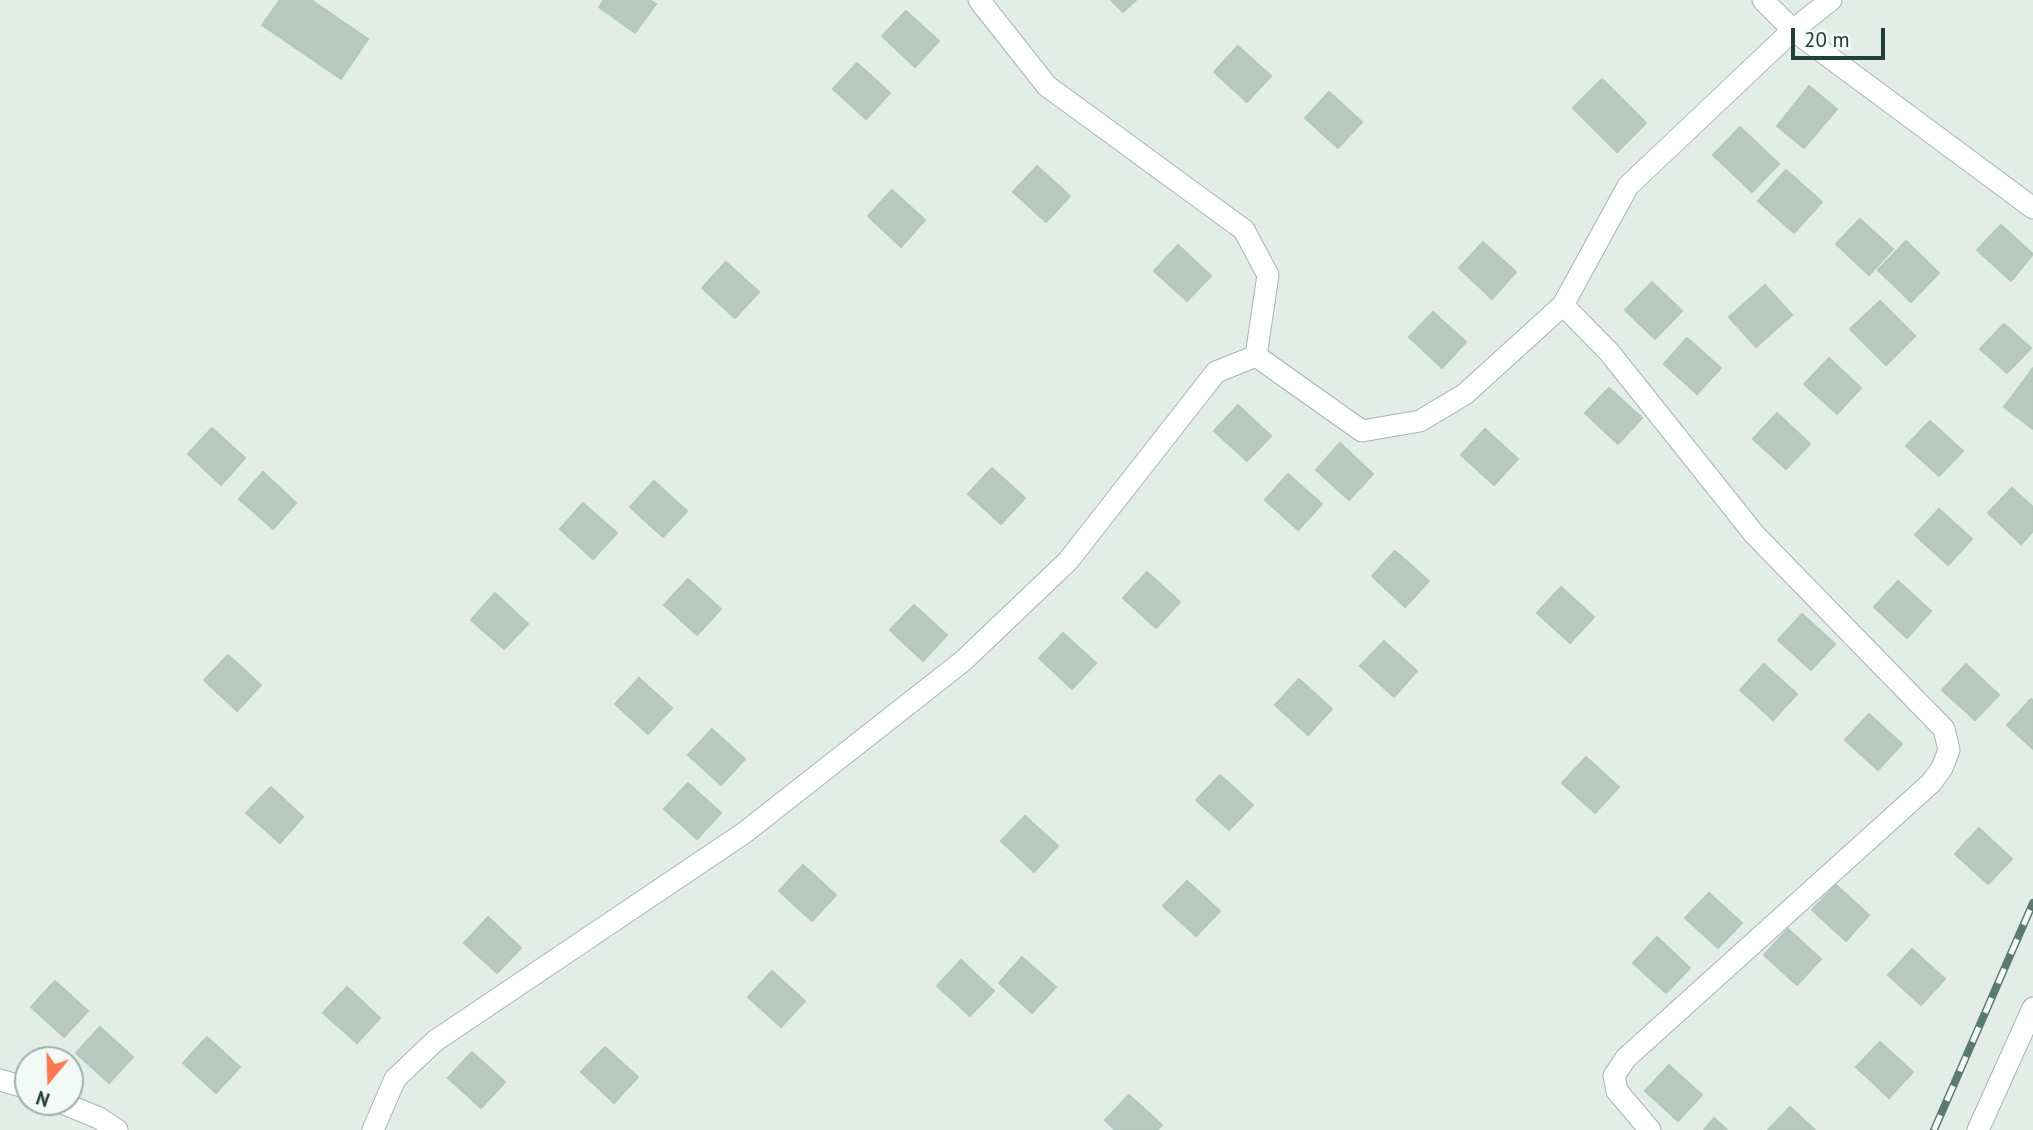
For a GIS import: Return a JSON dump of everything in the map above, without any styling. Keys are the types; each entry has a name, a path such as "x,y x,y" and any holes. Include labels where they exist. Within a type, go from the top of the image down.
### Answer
{"street":[{"path":"979,0 1047,86 1244,230 1268,275 1256,356"},
{"path":"1763,0 1793,30 2033,208"},
{"path":"1256,356 1362,430 1420,421 1465,394 1563,305 1628,186 1793,30 1831,0"},
{"path":"1563,305 1609,352 1755,535 1944,729 1949,750 1942,768 1931,783 1626,1058 1614,1076 1617,1091 1650,1130"},
{"path":"373,1130 395,1079 435,1041 744,833 963,660 1068,561 1216,372 1256,356"},
{"path":"1978,1130 2033,1008"},
{"path":"84,1112 117,1130"}],"building":[{"path":"280,0 311,0 368,39 341,79 262,25"},
{"path":"604,0 650,0 656,4 635,33 599,7"},
{"path":"1111,0 1136,0 1123,12"},
{"path":"906,11 939,41 915,67 882,36"},
{"path":"1238,46 1271,76 1247,102 1214,72"},
{"path":"857,63 890,93 866,119 833,89"},
{"path":"1602,79 1646,123 1617,152 1573,108"},
{"path":"1809,86 1837,109 1804,148 1777,126"},
{"path":"1329,92 1362,122 1338,148 1305,118"},
{"path":"1740,127 1779,164 1752,192 1713,155"},
{"path":"1037,166 1070,196 1046,222 1013,192"},
{"path":"1786,170 1822,202 1794,233 1758,201"},
{"path":"892,190 925,220 901,247 868,216"},
{"path":"1860,219 1893,249 1869,275 1836,244"},
{"path":"2001,225 2033,254 2011,281 1977,250"},
{"path":"1906,241 1939,273 1911,302 1878,270"},
{"path":"1483,242 1516,272 1492,299 1459,268"},
{"path":"1178,245 1211,276 1187,301 1154,271"},
{"path":"726,262 759,292 735,318 702,288"},
{"path":"1652,282 1682,311 1655,339 1625,310"},
{"path":"1765,285 1792,315 1756,347 1729,317"},
{"path":"1880,301 1915,336 1886,365 1850,329"},
{"path":"1433,312 1466,342 1442,368 1409,337"},
{"path":"2004,324 2031,348 2007,373 1980,349"},
{"path":"1687,338 1721,368 1697,394 1664,364"},
{"path":"1829,358 1861,388 1837,414 1804,384"},
{"path":"2033,368 2033,429 2004,407"},
{"path":"1609,388 1642,418 1618,444 1585,413"},
{"path":"1238,405 1271,436 1247,461 1214,431"},
{"path":"1777,413 1810,444 1786,469 1753,439"},
{"path":"1930,421 1963,451 1939,476 1906,446"},
{"path":"212,428 245,458 221,485 188,454"},
{"path":"1485,429 1518,459 1494,485 1461,455"},
{"path":"1340,443 1373,474 1349,500 1316,470"},
{"path":"992,468 1025,498 1001,524 968,494"},
{"path":"263,472 296,503 273,529 239,499"},
{"path":"1288,474 1322,504 1298,530 1265,500"},
{"path":"654,481 687,511 663,537 630,507"},
{"path":"2012,488 2033,507 2033,531 2021,544 1988,513"},
{"path":"583,503 617,533 593,559 560,529"},
{"path":"1939,509 1972,539 1948,565 1915,535"},
{"path":"1395,551 1429,581 1405,607 1372,576"},
{"path":"1147,572 1180,602 1156,628 1123,598"},
{"path":"688,579 721,609 697,635 664,605"},
{"path":"1898,581 1931,611 1907,638 1874,607"},
{"path":"1561,587 1594,617 1570,643 1537,613"},
{"path":"495,593 528,624 504,649 471,620"},
{"path":"914,605 947,635 923,661 890,630"},
{"path":"1802,614 1835,644 1811,670 1778,640"},
{"path":"1063,633 1096,663 1072,689 1039,658"},
{"path":"1384,641 1417,671 1394,697 1360,666"},
{"path":"228,655 261,685 237,711 204,680"},
{"path":"1764,664 1797,694 1773,720 1740,690"},
{"path":"1966,664 1999,695 1975,720 1942,690"},
{"path":"639,678 672,708 648,734 615,704"},
{"path":"1299,679 1332,709 1308,735 1275,705"},
{"path":"2031,699 2033,701 2033,749 2007,725"},
{"path":"1869,714 1902,744 1878,770 1845,740"},
{"path":"712,729 745,759 721,785 688,755"},
{"path":"1586,757 1619,787 1595,813 1562,783"},
{"path":"1220,775 1253,805 1229,830 1196,800"},
{"path":"688,783 721,813 697,839 664,809"},
{"path":"271,787 303,817 280,843 246,813"},
{"path":"1025,816 1058,846 1034,872 1001,841"},
{"path":"1979,828 2012,859 1988,884 1955,854"},
{"path":"803,865 836,895 812,921 779,891"},
{"path":"1187,881 1220,911 1196,936 1163,906"},
{"path":"1836,885 1869,915 1846,941 1812,910"},
{"path":"1709,893 1742,923 1718,948 1685,918"},
{"path":"488,917 521,948 497,973 464,943"},
{"path":"1788,929 1821,959 1797,985 1764,955"},
{"path":"1657,937 1690,968 1666,993 1633,963"},
{"path":"1912,949 1945,979 1921,1005 1888,975"},
{"path":"1022,957 1056,987 1032,1013 999,983"},
{"path":"961,960 994,991 970,1016 937,986"},
{"path":"772,971 805,1001 781,1027 748,997"},
{"path":"55,981 88,1011 64,1037 31,1007"},
{"path":"347,987 380,1018 357,1043 323,1013"},
{"path":"100,1027 133,1057 109,1083 84,1060 82,1046"},
{"path":"207,1037 240,1067 216,1093 183,1063"},
{"path":"1880,1042 1913,1072 1889,1098 1856,1067"},
{"path":"605,1047 638,1077 614,1103 581,1072"},
{"path":"472,1052 505,1082 481,1108 448,1078"},
{"path":"1669,1065 1702,1095 1678,1121 1645,1091"},
{"path":"1129,1095 1162,1125 1157,1130 1115,1130 1105,1120"},
{"path":"1790,1107 1815,1130 1768,1130"},
{"path":"1714,1118 1727,1130 1704,1130"}],"railway":[{"path":"1934,1130 2033,903"}]}
